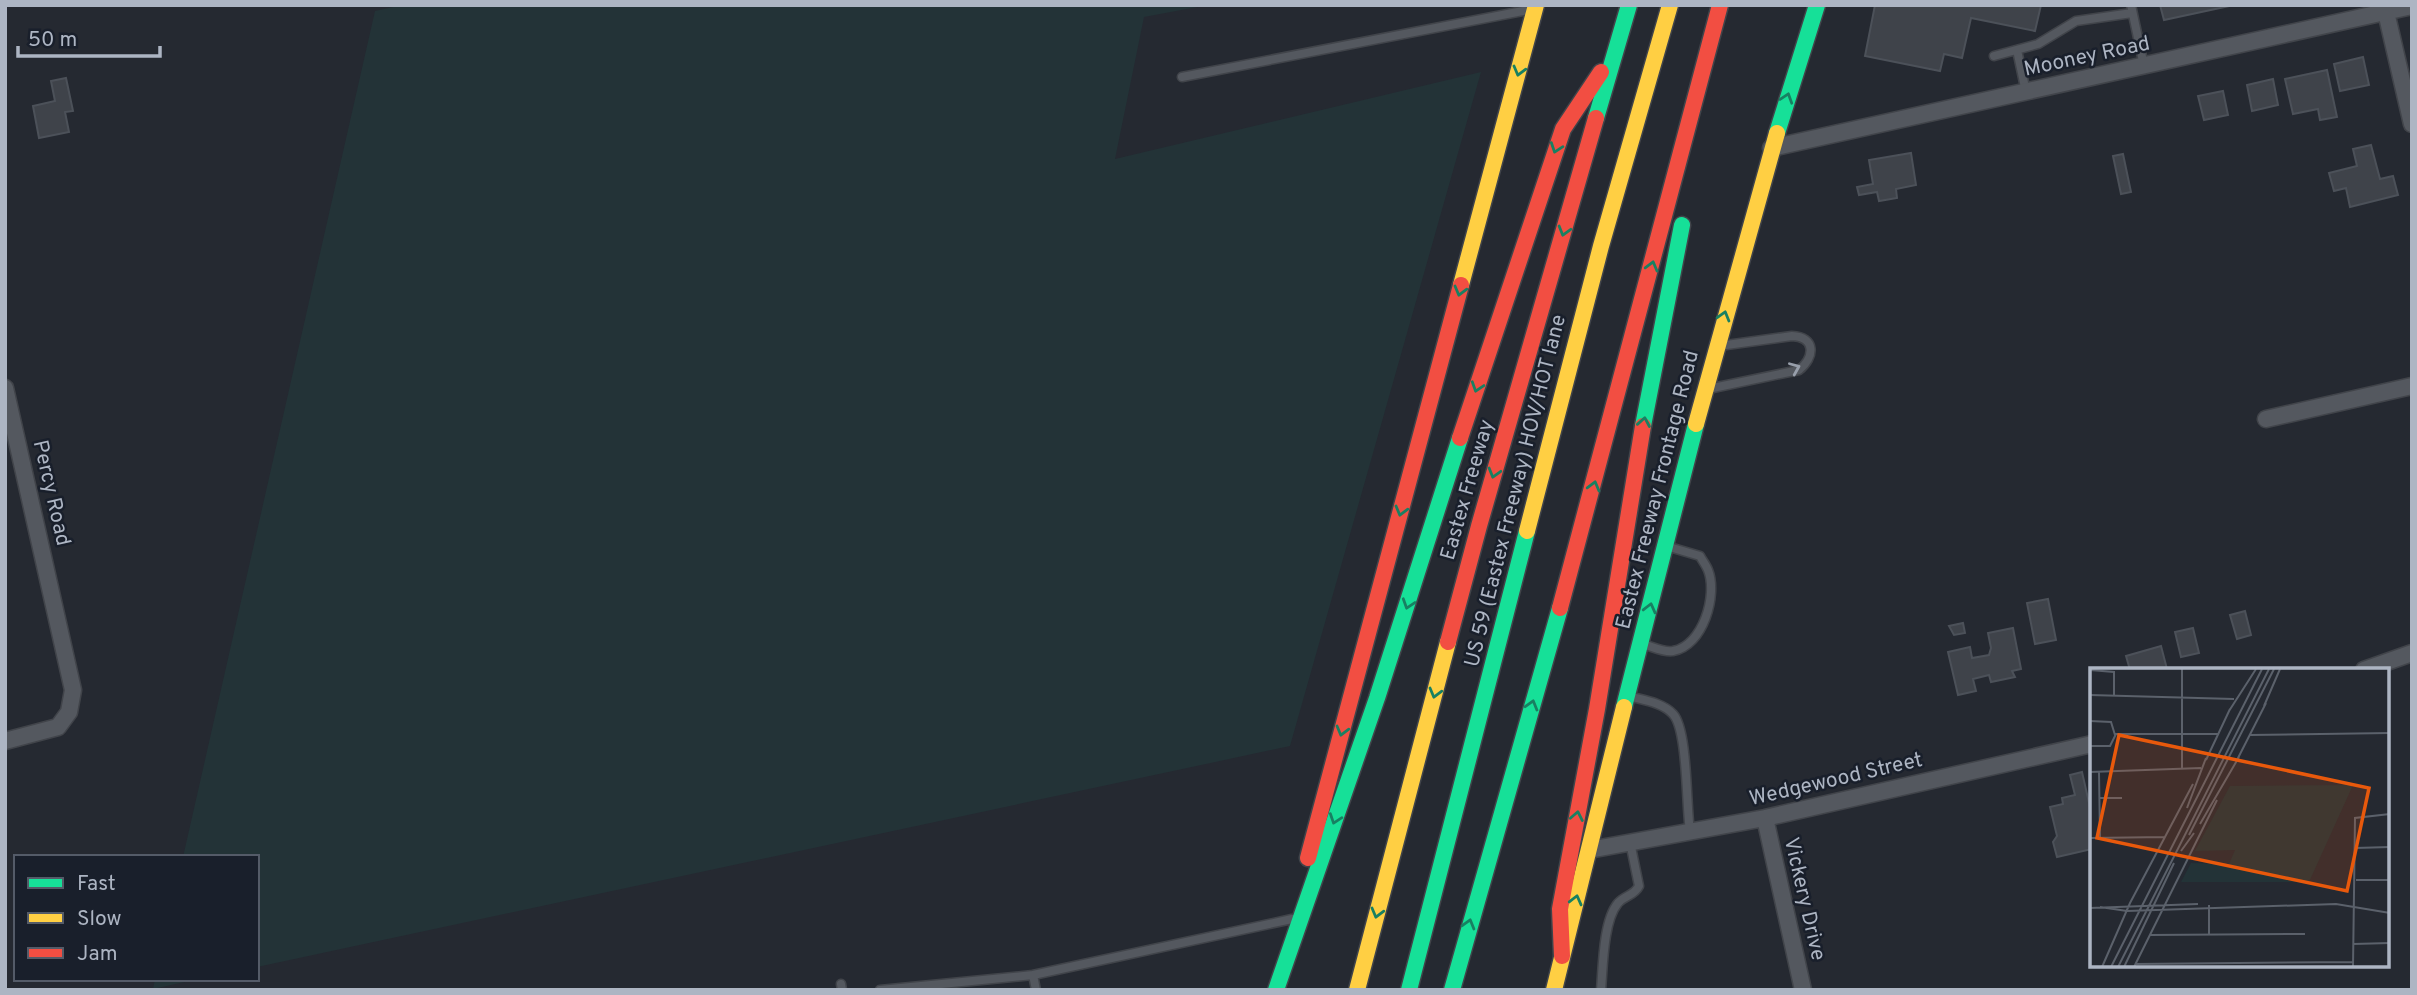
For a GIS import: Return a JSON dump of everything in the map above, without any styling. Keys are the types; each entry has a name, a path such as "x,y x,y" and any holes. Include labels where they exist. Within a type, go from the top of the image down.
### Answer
{"main road":[{"name":"Eastex Freeway","path":"1357,990 1479,526 1629,5"},
{"name":"US 59 (Eastex Freeway) HOV/HOT lane","path":"1409,990 1601,246 1671,5"},
{"path":"1693,169 1723,5"},
{"path":"1452,990 1590,500 1723,5"},
{"name":"Eastex Freeway Frontage Road","path":"1554,990 1716,347 1771,148 1817,5"},
{"path":"1274,990 1536,7"},
{"path":"1274,990 1377,698 1563,129 1617,48"},
{"path":"1562,956 1560,909 1597,709 1645,415 1685,210"}],"street":[{"name":"Mooney Road","path":"1771,148 2412,6"},
{"path":"2386,12 2412,124"},
{"path":"2266,419 2412,386"},
{"name":"Percy Road","path":"5,387 9,418 74,690 69,712 58,727 5,741"},
{"path":"2370,668 2412,653"},
{"name":"Wedgewood Street","path":"1589,850 1765,818 2090,744"},
{"name":"Vickery Drive","path":"1765,818 1803,990"}],"lane":[{"path":"1182,77 1536,7"},
{"path":"1994,56 2038,44 2076,21 2132,9 2144,66"},
{"path":"2017,50 2026,92"},
{"path":"1706,390 1799,370 1811,354 1809,342 1802,336 1716,347"},
{"path":"1641,644 1672,652 1689,645 1701,629 1711,599 1709,572 1700,556 1666,546"},
{"path":"1628,696 1658,704 1674,715 1682,738 1690,831"},
{"path":"1601,990 1611,917 1617,903 1634,893 1639,886 1629,842"},
{"path":"880,990 1033,975 1292,919"},
{"path":"1033,975 1036,990"}],"shaded area":[{"path":"402,5 1208,5 1144,17 1115,159 1481,72 1290,746 259,967 259,855 183,855 375,11"},
{"path":"155,981 189,981 153,989"}],"building":[{"path":"1875,5 2041,5 2035,31 1971,18 1962,58 1944,54 1940,71 1865,56"},
{"path":"2160,5 2234,5 2164,20"},
{"path":"2363,57 2369,85 2340,91 2334,64"},
{"path":"2327,70 2337,117 2320,120 2318,109 2293,114 2285,79"},
{"path":"66,78 73,111 65,112 69,132 39,138 33,106 55,101 51,81"},
{"path":"2273,79 2278,105 2252,111 2247,85"},
{"path":"2223,91 2228,115 2204,120 2198,96"},
{"path":"2371,145 2380,179 2393,176 2398,195 2350,207 2346,188 2334,191 2329,173 2357,166 2353,149"},
{"path":"1911,153 1916,185 1896,189 1897,198 1879,201 1877,192 1859,195 1857,187 1873,184 1869,160"},
{"path":"2123,154 2131,192 2121,194 2113,156"},
{"path":"2048,599 2056,640 2035,644 2027,603"},
{"path":"2245,611 2251,635 2237,639 2230,615"},
{"path":"1963,623 1965,633 1954,635 1949,626"},
{"path":"2013,628 2021,669 2012,671 2015,677 1991,682 1989,675 1973,679 1976,691 1958,695 1948,652 1970,647 1972,658 1989,655 1991,648 1988,633"},
{"path":"2193,628 2199,653 2181,657 2175,632"},
{"path":"2161,646 2167,668 2129,668 2126,656"},
{"path":"2082,772 2090,807 2090,849 2057,857 2053,842 2057,836 2050,807 2063,804 2062,798 2075,795 2070,775"}],"traffic: fast":[{"path":"1596,118 1629,5"},
{"path":"1777,133 1817,5"},
{"path":"1643,426 1682,225"},
{"path":"1624,707 1696,424"},
{"path":"1276,990 1377,698 1460,438"},
{"path":"1409,990 1527,531"},
{"path":"1452,990 1560,608"}],"traffic: slow":[{"path":"1461,285 1536,5"},
{"path":"1527,531 1601,246 1670,5"},
{"path":"1696,424 1777,133"},
{"path":"1357,990 1448,642"},
{"path":"1554,990 1624,707"}],"traffic: jam":[{"path":"1560,608 1720,5"},
{"path":"1460,438 1563,129 1601,72"},
{"path":"1448,642 1596,118"},
{"path":"1308,858 1461,285"},
{"path":"1562,956 1560,909 1597,709 1643,426"}]}
